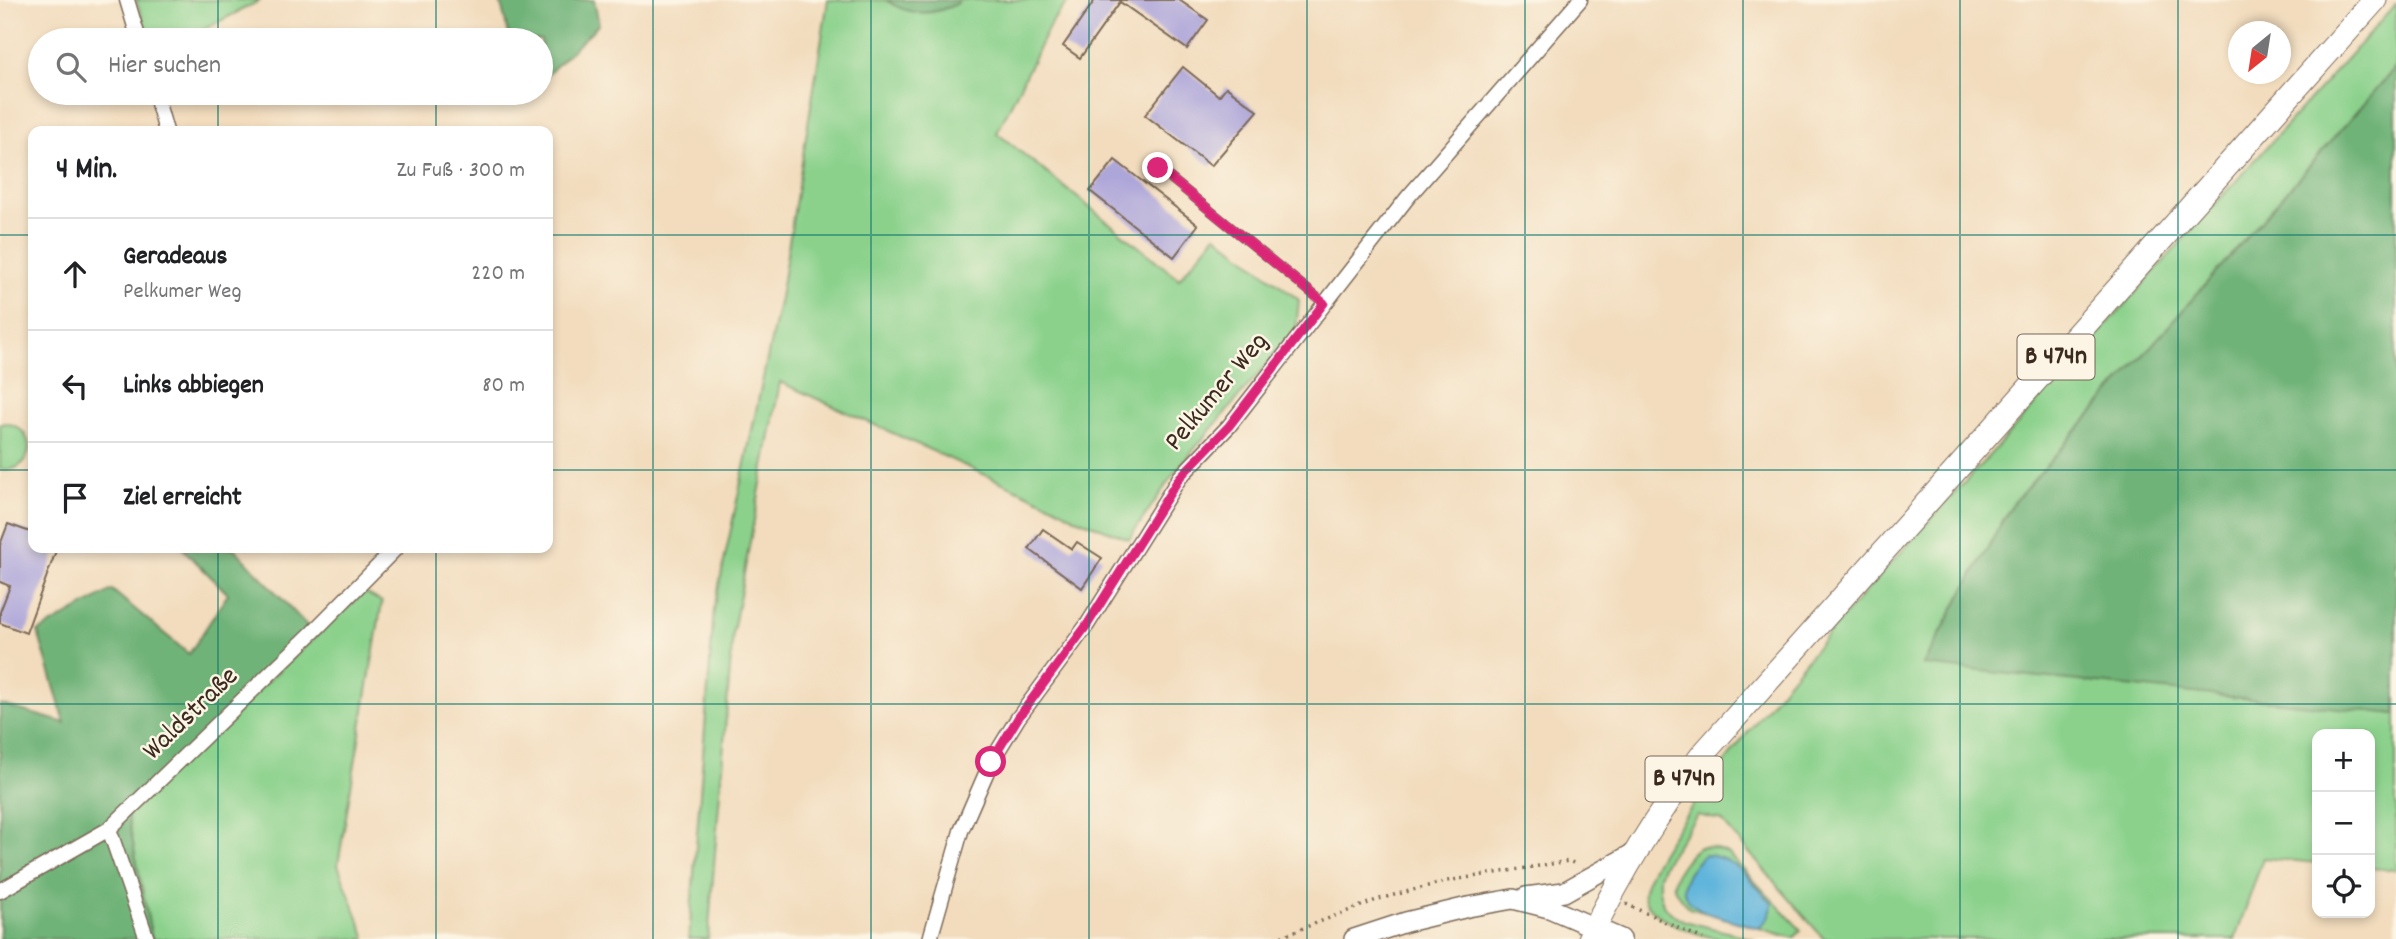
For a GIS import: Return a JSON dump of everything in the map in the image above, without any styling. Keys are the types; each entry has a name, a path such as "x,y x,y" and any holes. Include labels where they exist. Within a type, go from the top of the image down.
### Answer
{"main road":[{"name":"B 474n","path":"1592,933 1675,791 1736,714 2375,0"}],"street":[{"path":"127,0 135,28"},
{"name":"Pelkumer Weg","path":"930,939 961,831 991,762 1087,625 1180,477 1229,426 1408,197 1580,0"},
{"path":"158,105 165,126"},
{"name":"Waldstraße","path":"0,891 109,830 391,553"},
{"path":"109,830 147,939"},
{"path":"1354,939 1406,922 1468,907 1564,891 1640,850"},
{"path":"1513,900 1549,908 1592,933 1622,939"}],"lane":[{"path":"1158,168 1324,303"}],"green space":[{"path":"136,0 261,0 206,28 146,28"},
{"path":"500,0 594,0 599,24 553,69 553,28 507,28"},
{"path":"828,0 1069,0 1051,23 997,133 1179,279 1216,235 1299,300 1296,330 1175,472 1129,539 1075,518 1054,506 780,382 733,632 708,939 689,939 714,609 780,298"},
{"path":"886,0 957,0 958,3 921,13 903,9"},
{"path":"2396,4 2396,67 2011,506 1923,664 2396,714 2396,870 2375,868 2375,729 2312,729 2312,863 2263,858 2235,939 1824,939 1721,820 1697,815 1664,864 1659,876 1663,904 1671,913 1685,921 1754,939 1722,939 1702,935 1677,926 1656,913 1648,906 1644,897 1648,879 1686,815 1745,736 1835,626"},
{"path":"2396,67 2396,714 1923,665 2011,506"},
{"path":"0,424 17,427 28,442 26,459 11,469 0,469"},
{"path":"187,553 239,553 313,632 127,812 152,939 0,939 0,704 65,723 38,632 112,590 189,654 228,594"},
{"path":"364,592 382,602 338,865 366,939 152,939 126,812"},
{"path":"1700,847 1728,853 1801,930 1794,938 1689,908 1676,892 1675,876 1685,860"}],"water":[{"path":"1704,855 1715,856 1734,865 1750,878 1772,903 1768,917 1759,928 1710,914 1696,907 1687,898 1684,887 1689,873"}],"building":[{"path":"1095,0 1179,0 1208,20 1187,49 1120,2 1080,58 1063,46"},
{"path":"1183,67 1219,96 1226,87 1258,111 1211,166 1145,115"},
{"path":"1115,160 1198,225 1174,257 1090,191"},
{"path":"8,524 28,531 28,553 55,553 26,633 0,623 0,612 10,586 0,582 0,545"},
{"path":"1043,529 1072,549 1077,542 1102,558 1082,588 1029,549"}],"route":[{"path":"991,762 1018,718 1087,625 1180,477 1229,426 1324,303 1158,168"}]}
